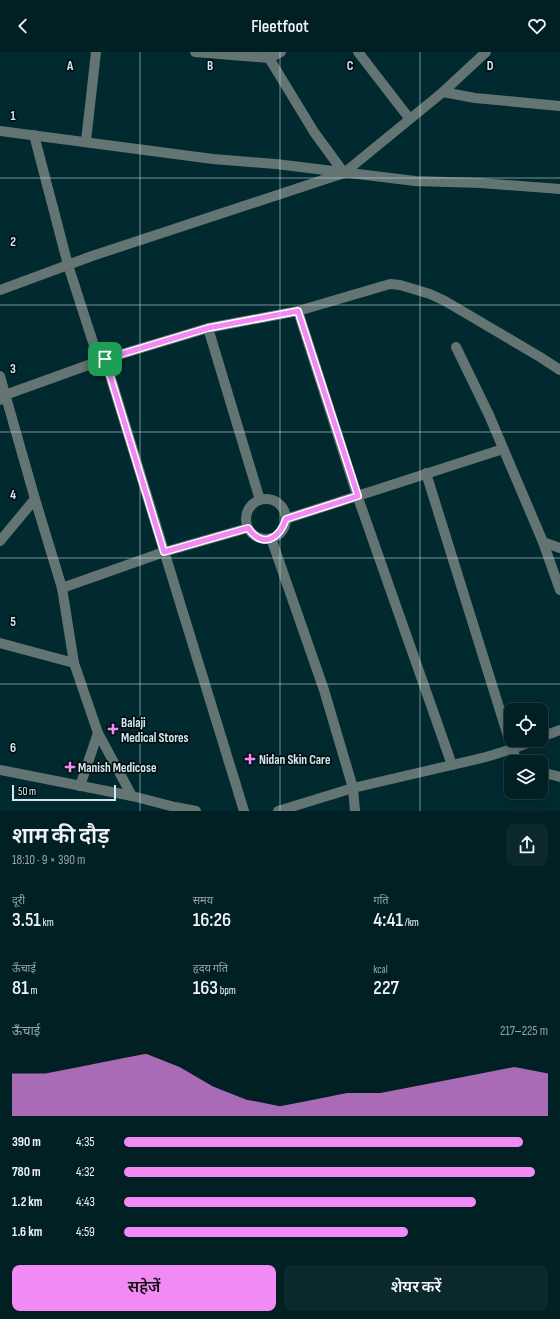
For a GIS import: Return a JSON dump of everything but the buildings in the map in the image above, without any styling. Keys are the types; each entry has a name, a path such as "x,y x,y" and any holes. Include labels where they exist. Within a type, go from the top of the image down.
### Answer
{"street":[{"path":"86,141 96,52"},
{"path":"195,52 267,55 281,52"},
{"path":"358,52 409,118"},
{"path":"0,290 68,265 344,173 409,118 443,92 486,52"},
{"path":"267,55 314,132 344,173"},
{"path":"443,92 475,98 560,106"},
{"path":"0,131 86,141 213,159 276,164 415,181 480,183 560,189"},
{"path":"34,135 68,265 102,360 164,552 244,811"},
{"path":"3,398 102,360 208,328 298,311 383,286 400,284 430,294 445,301 560,370"},
{"path":"298,311 358,496 452,765"},
{"path":"208,328 260,500"},
{"path":"456,347 489,415 543,542 560,590"},
{"path":"0,376 3,398 62,588 74,662 98,733 132,796"},
{"path":"286,519 503,449"},
{"path":"426,473 515,755"},
{"path":"0,541 35,499"},
{"path":"260,500 273,500 279,504 284,509 286,519 283,529 277,535 264,540 252,534 246,522 246,515 249,508 260,500"},
{"path":"62,588 164,552 248,528"},
{"path":"271,538 324,690 353,788 354,811"},
{"path":"543,542 560,548"},
{"path":"0,643 74,662"},
{"path":"548,735 560,730"},
{"path":"80,786 98,733"},
{"path":"278,811 353,788 486,757 517,747"},
{"path":"0,770 132,796 175,809 196,811"},
{"path":"548,774 560,777"}],"place":[{"name":"Balaji Medical Stores","path":"113,729"},
{"name":"Nidan Skin Care","path":"250,759"},
{"name":"Manish Medicose","path":"70,767"}],"route":[{"path":"298,311 358,496 286,519 283,529 271,538 264,540 258,538 252,534 248,528 164,552 105,359 208,328 298,311"}]}
